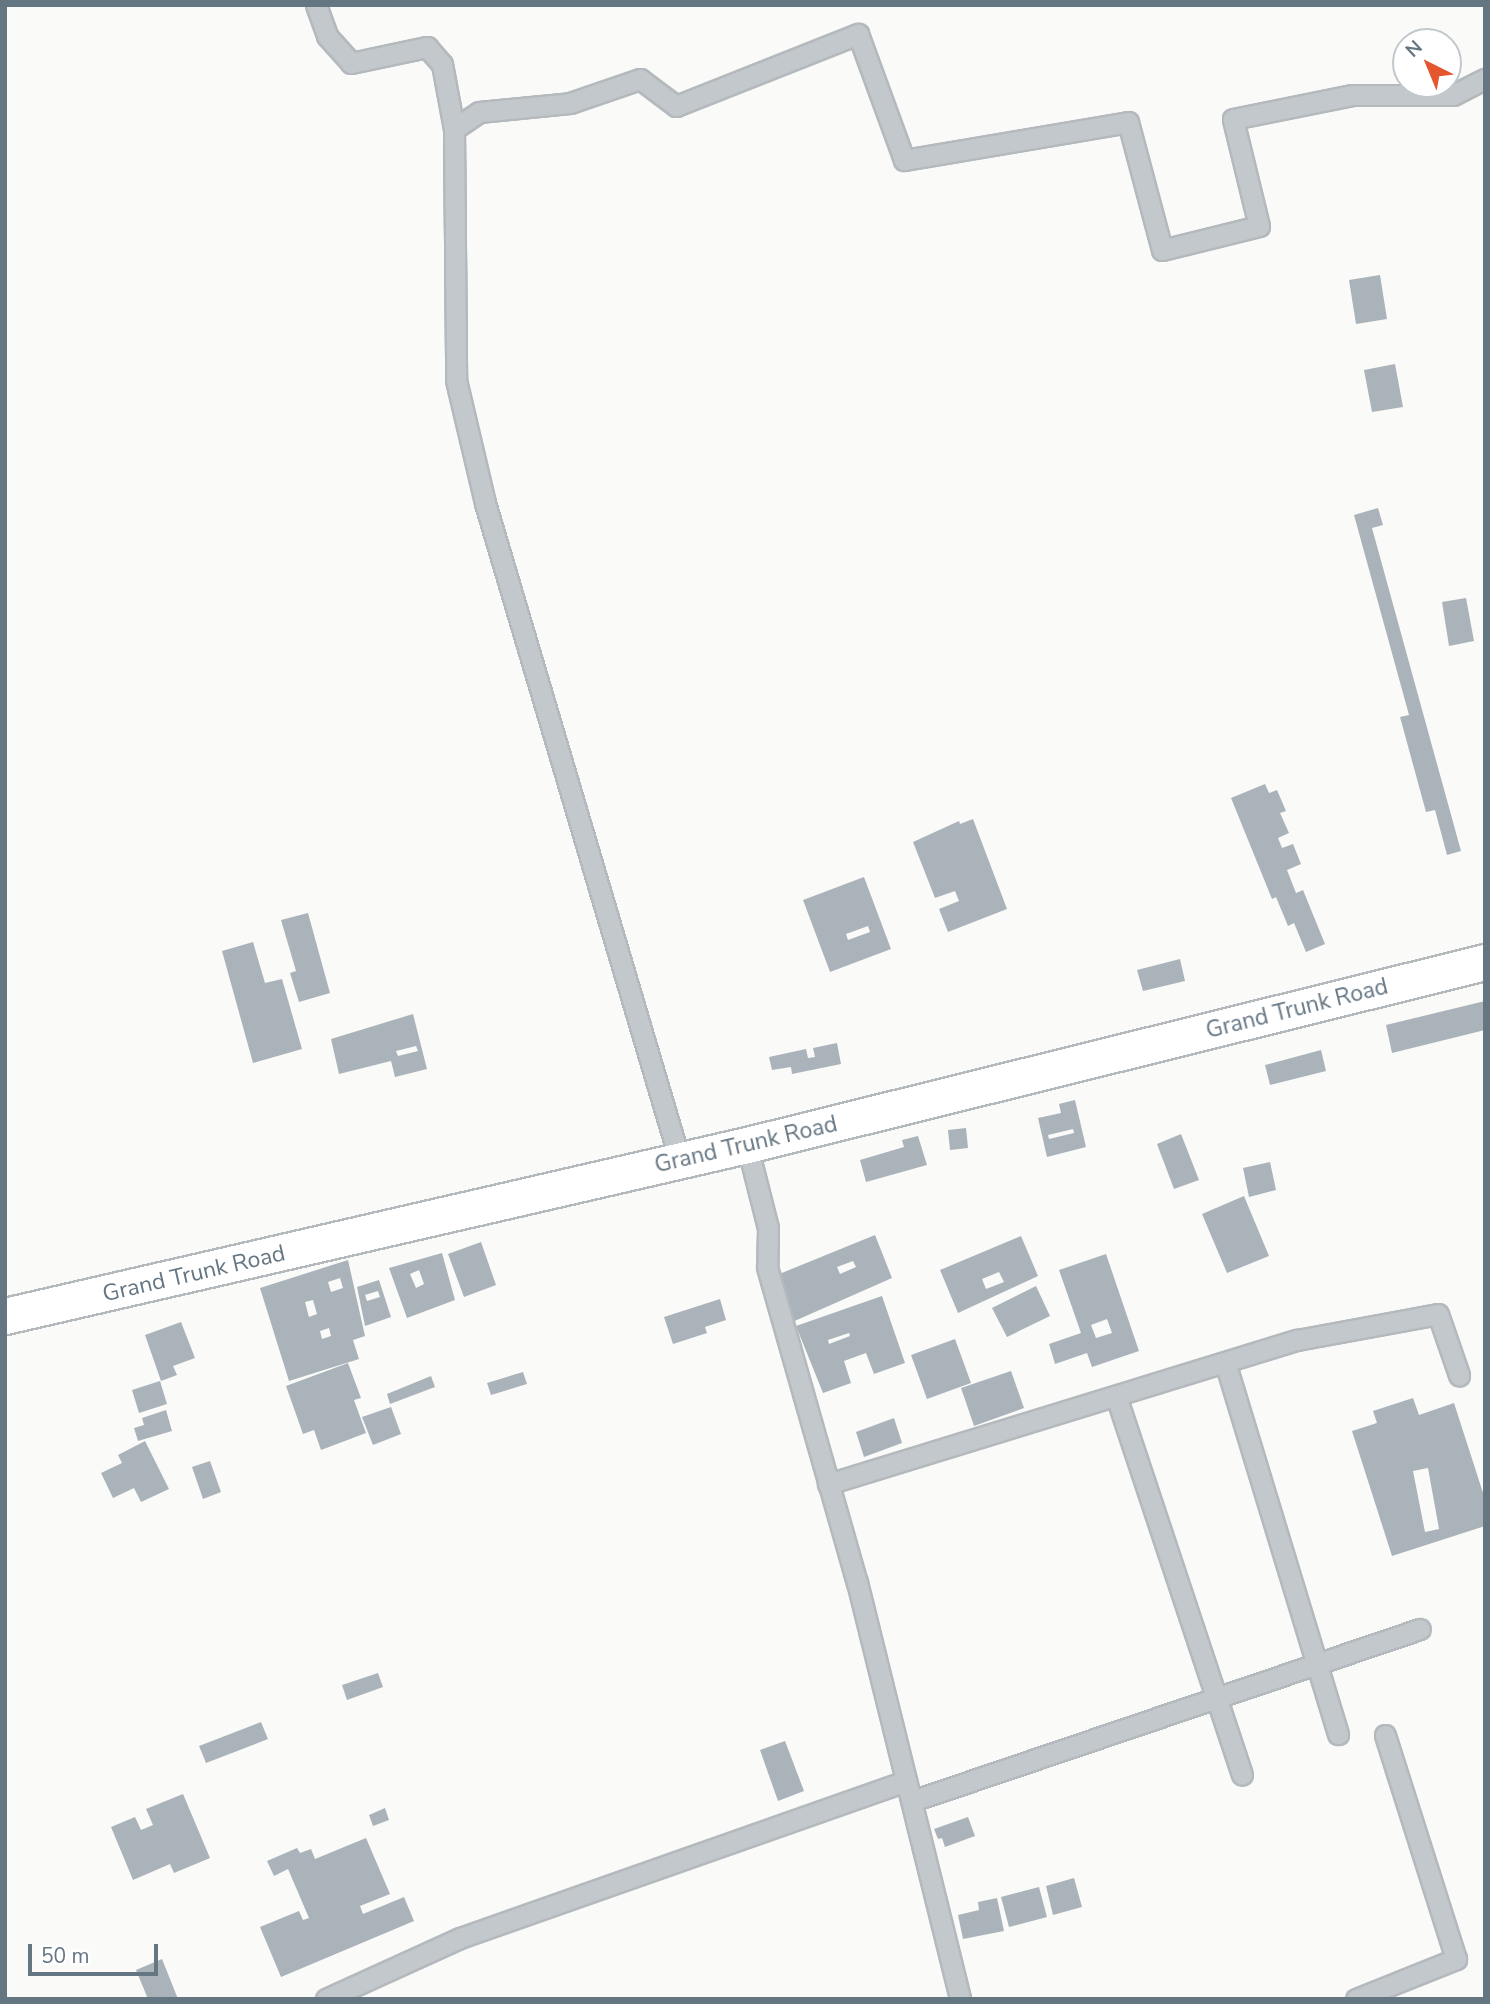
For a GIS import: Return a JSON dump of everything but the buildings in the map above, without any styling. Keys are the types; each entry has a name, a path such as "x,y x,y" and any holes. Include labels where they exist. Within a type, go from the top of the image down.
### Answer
{"highway":[{"name":"Grand Trunk Road","path":"5,1316 747,1145 1485,962"}],"street":[{"path":"316,5 327,36 351,63 427,47 442,64 454,129 456,380 485,503 680,1161"},
{"path":"454,129 480,112 570,103 640,79 676,106 858,34 904,160 1128,122 1162,250 1259,226 1233,119 1352,95 1453,95 1485,79"},
{"path":"747,1145 768,1228 767,1267 912,1801 960,1999"},
{"path":"828,1484 1297,1340 1438,1314 1459,1375"},
{"path":"1225,1362 1338,1734"},
{"path":"1116,1396 1242,1775"},
{"path":"912,1801 1420,1629"},
{"path":"1356,1999 1457,1959 1385,1735"},
{"path":"326,1999 460,1938 906,1781"}]}
